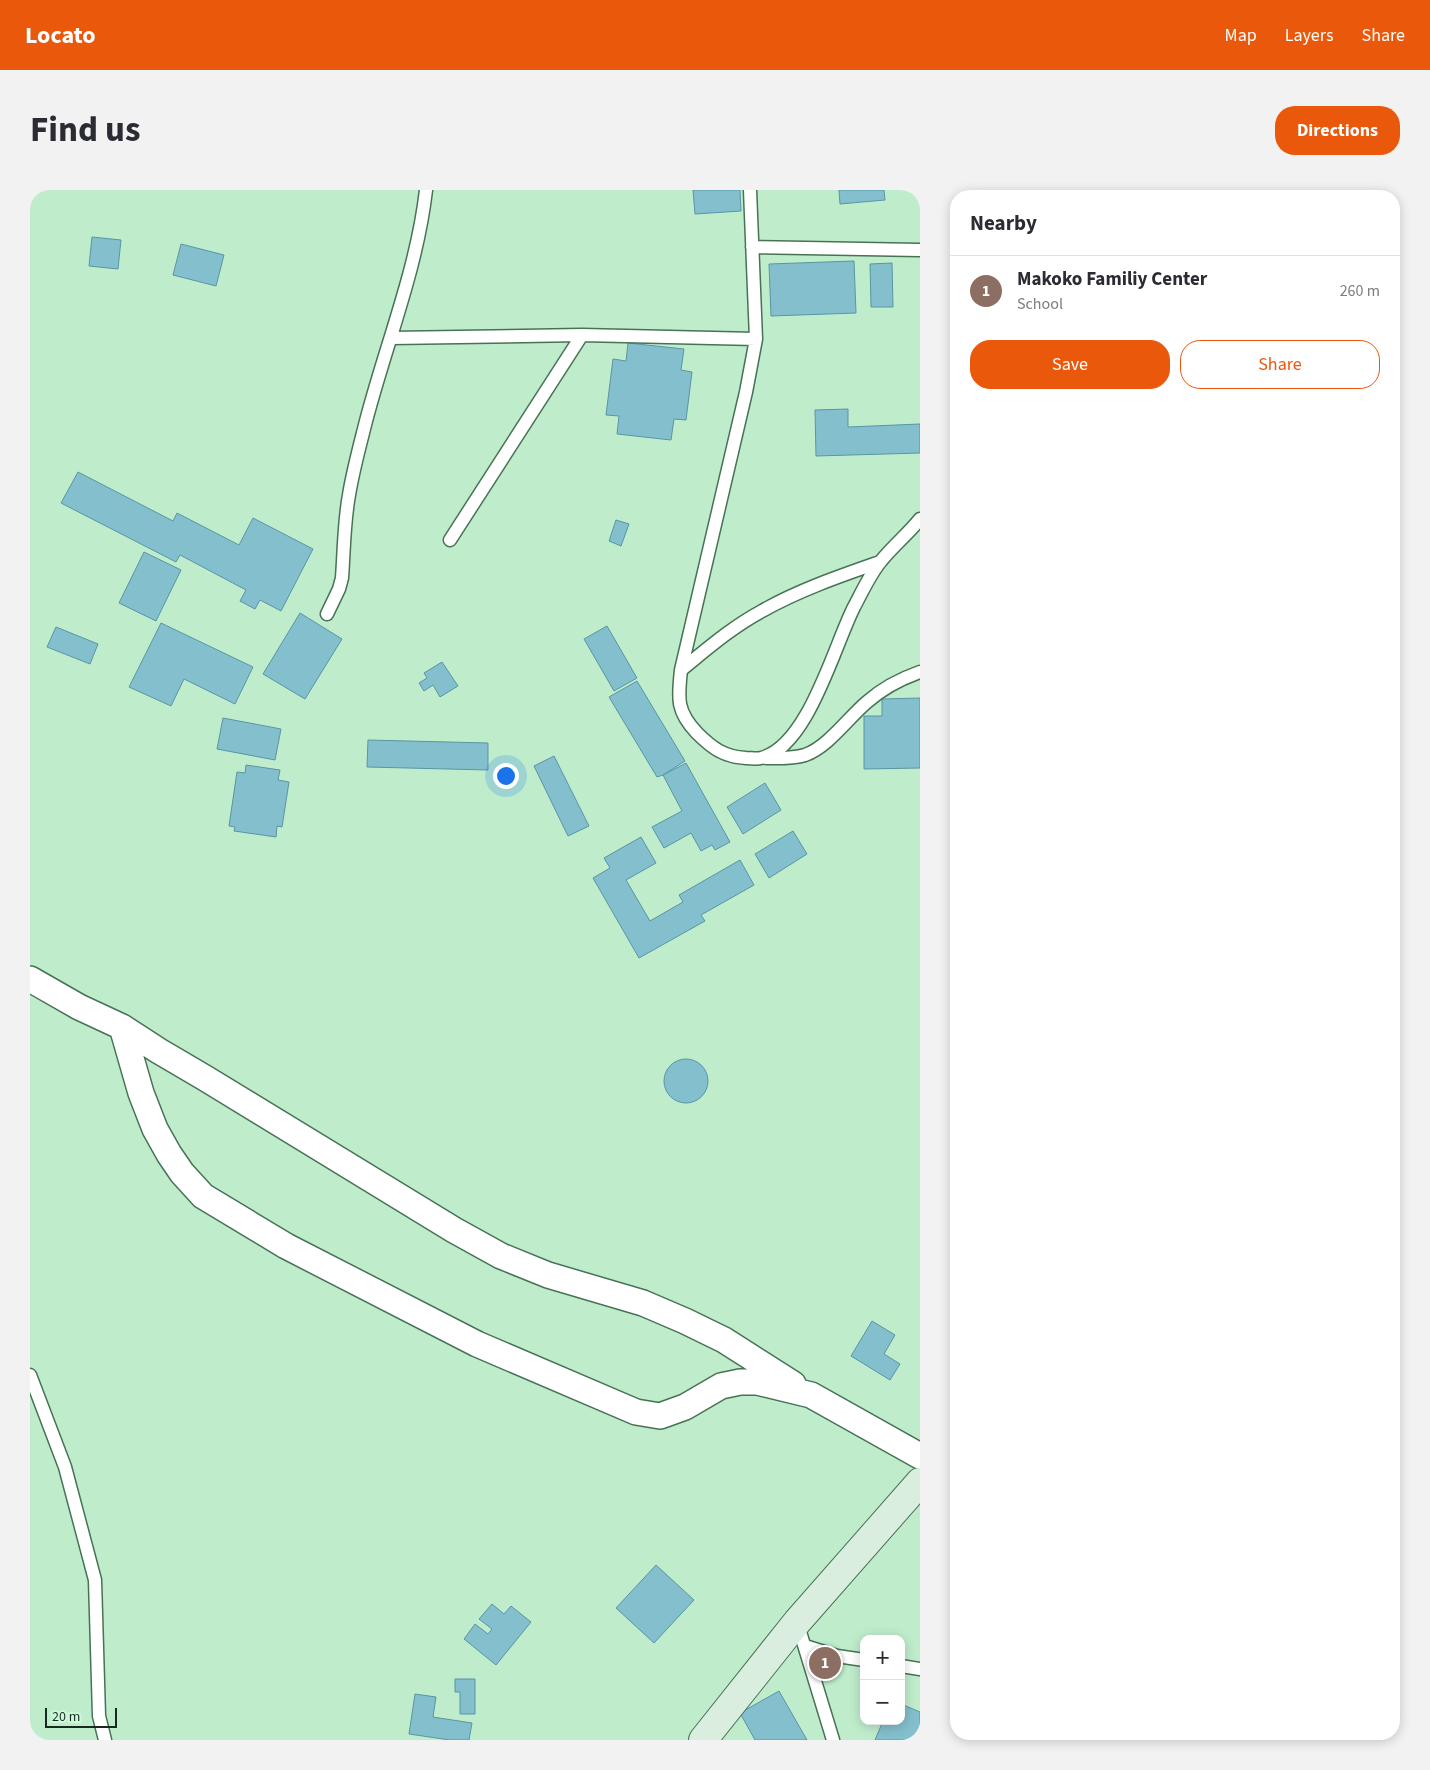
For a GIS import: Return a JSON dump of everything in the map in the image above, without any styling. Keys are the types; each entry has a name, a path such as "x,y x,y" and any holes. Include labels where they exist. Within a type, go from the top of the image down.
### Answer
{"street":[{"path":"30,979 79,1007 122,1027 454,1230 500,1256 548,1275 643,1303 685,1321 724,1340 811,1395 920,1456"},
{"path":"122,1027 148,1111 169,1154 182,1173 202,1196 286,1246 477,1344 636,1412 660,1416 685,1406 721,1386 740,1382 757,1382 811,1395"},
{"path":"703,1740 801,1634 920,1482"}],"lane":[{"path":"327,614 342,578 350,488 366,419 391,338 423,220 426,190"},
{"path":"750,190 756,339 746,392 681,670 678,696 680,708 690,726 712,748 737,757 790,758 806,754 824,743 868,701 893,682 920,672"},
{"path":"752,247 920,250"},
{"path":"391,338 582,335 756,339"},
{"path":"450,540 582,335"},
{"path":"761,758 777,751 790,739 806,716 854,608 880,562 920,519"},
{"path":"681,670 735,627 762,611 825,582 880,562"},
{"path":"30,1375 65,1467 95,1580 100,1716 105,1740"},
{"path":"801,1634 837,1656 860,1659"},
{"path":"801,1634 833,1740"},
{"path":"905,1667 920,1669"}],"building":[{"path":"693,190 740,190 741,211 695,214"},
{"path":"839,190 884,190 885,200 840,204"},
{"path":"92,237 121,240 118,269 89,266"},
{"path":"181,244 224,255 216,286 173,275"},
{"path":"854,261 856,313 771,316 769,264"},
{"path":"892,263 893,307 871,307 870,264"},
{"path":"628,343 684,349 681,370 692,372 686,420 674,419 671,440 617,434 619,416 606,415 613,359 626,361"},
{"path":"848,409 848,427 920,424 920,453 816,456 815,410"},
{"path":"78,472 173,521 177,513 239,545 253,518 313,549 281,611 260,600 255,609 240,601 246,590 180,555 176,562 61,503"},
{"path":"616,520 629,524 621,546 609,541"},
{"path":"144,552 181,570 156,621 119,603"},
{"path":"300,613 342,639 305,699 263,674"},
{"path":"161,623 253,667 235,704 184,679 171,706 129,687"},
{"path":"607,626 637,678 614,691 584,639"},
{"path":"56,627 98,644 90,664 47,647"},
{"path":"442,662 458,686 440,697 433,685 424,691 419,683 427,678 424,673"},
{"path":"637,681 685,761 657,777 609,697"},
{"path":"920,698 920,768 864,769 864,716 882,716 882,699"},
{"path":"223,718 281,729 275,760 217,749"},
{"path":"368,740 488,743 488,770 367,767"},
{"path":"554,756 589,826 568,836 534,766"},
{"path":"686,763 730,842 715,850 712,845 701,851 691,833 664,848 652,827 682,811 663,775"},
{"path":"246,765 280,770 278,780 289,782 282,827 277,826 276,837 234,831 235,827 229,826 237,772 245,773"},
{"path":"765,783 781,810 743,834 727,807"},
{"path":"793,831 807,854 769,878 755,854"},
{"path":"641,837 656,863 626,880 650,921 683,902 679,895 740,860 754,885 701,915 705,921 639,958 593,878 610,868 604,858"},
{"path":"686,1059 698,1063 704,1069 708,1081 704,1093 698,1099 686,1103 674,1099 668,1093 664,1081 668,1069 674,1063"},
{"path":"872,1321 895,1335 884,1354 900,1364 890,1380 851,1356"},
{"path":"656,1565 694,1600 654,1643 616,1608"},
{"path":"492,1604 504,1614 511,1606 531,1622 496,1665 464,1639 475,1624 488,1634 492,1629 479,1619"},
{"path":"455,1679 475,1679 475,1714 460,1714 460,1692 455,1692"},
{"path":"779,1691 807,1740 755,1740 740,1713"},
{"path":"415,1694 436,1697 433,1717 472,1723 469,1740 450,1740 409,1734"},
{"path":"905,1706 920,1712 920,1740 875,1740 881,1725 905,1725"}],"place":[{"name":"Makoko Familiy Center","path":"825,1663"}]}
